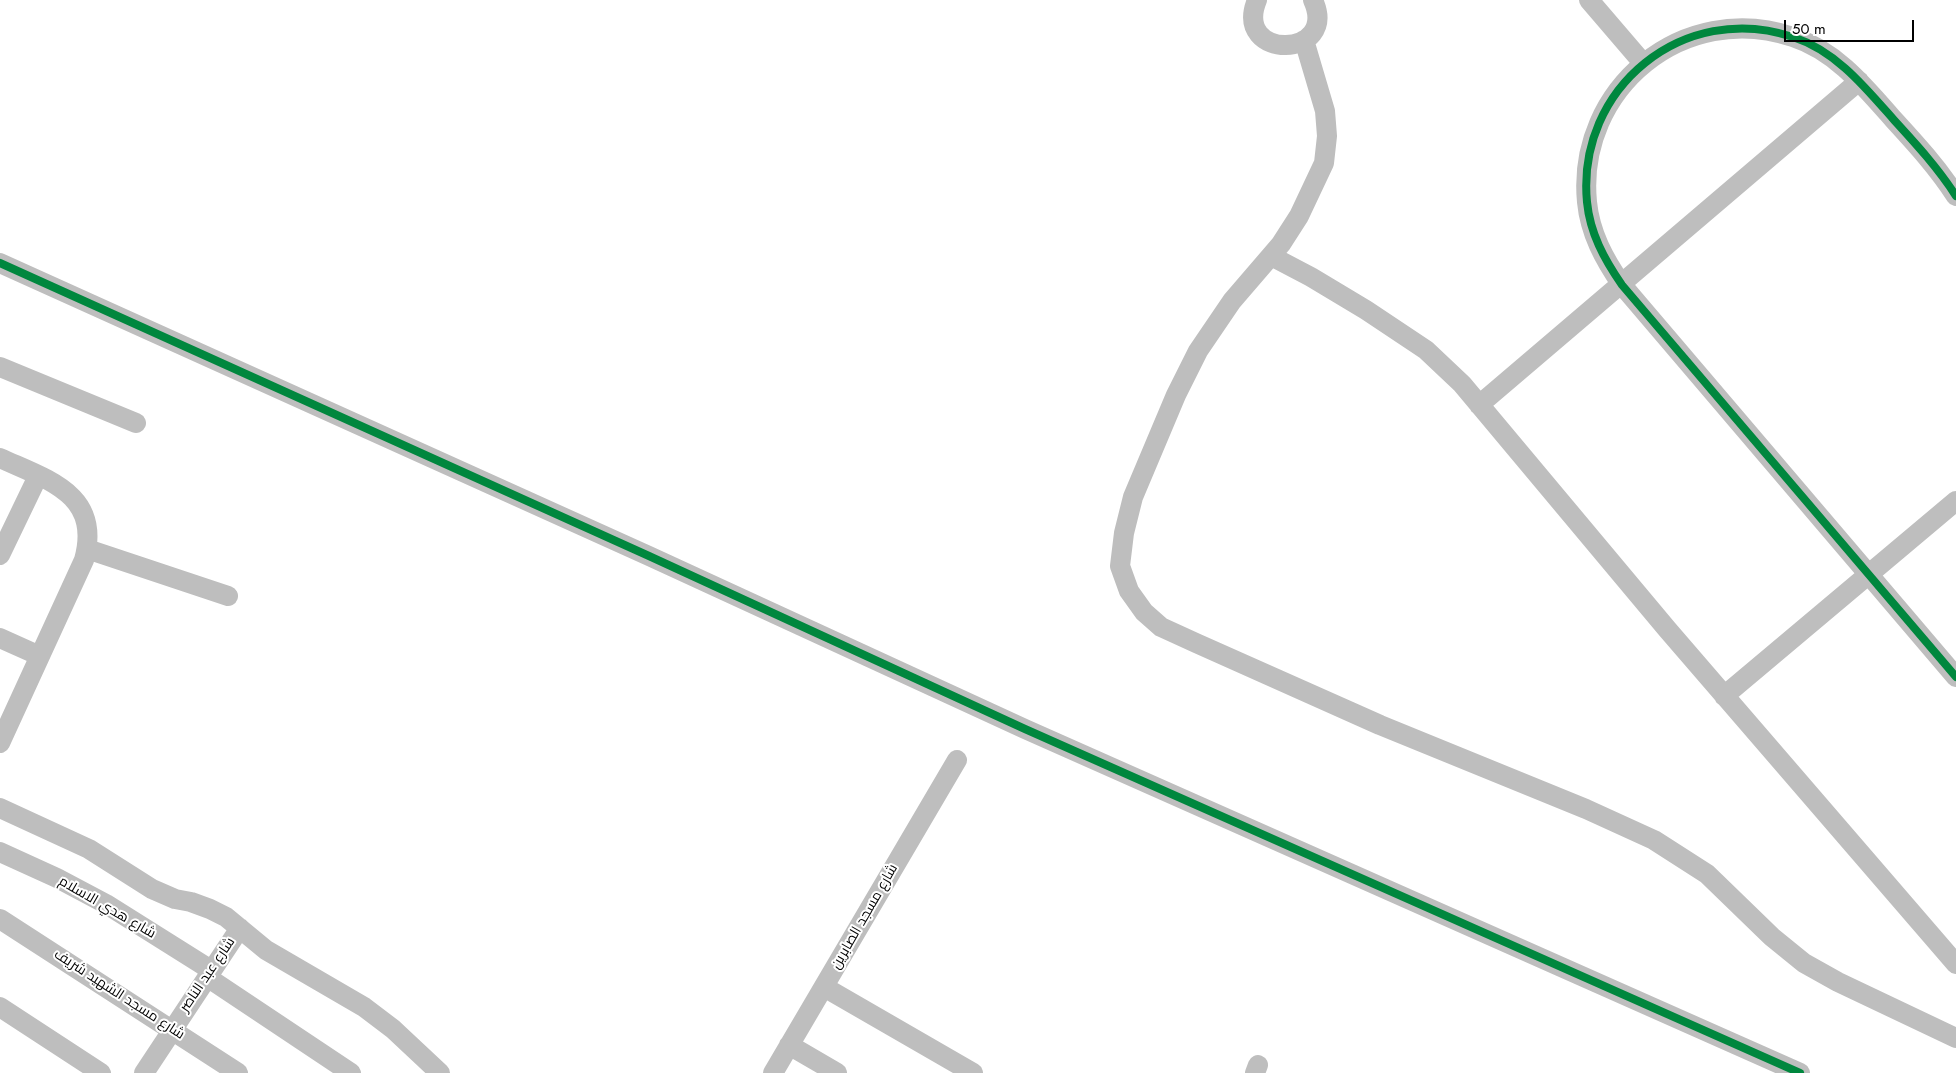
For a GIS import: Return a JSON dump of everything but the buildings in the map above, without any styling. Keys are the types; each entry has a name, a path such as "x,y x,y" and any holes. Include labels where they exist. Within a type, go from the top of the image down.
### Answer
{"street":[{"path":"1242,0 1255,9 1256,28 1261,36 1277,46 1286,47 1296,45 1311,34 1316,25 1320,5"},
{"path":"1589,0 1643,63"},
{"path":"1956,196 1926,156 1859,80 1840,62 1818,48 1793,37 1767,30 1741,28 1715,30 1689,37 1665,48 1643,63 1613,96 1602,116 1593,136 1586,181 1587,203 1594,232 1609,266 1622,285 1956,677"},
{"path":"1304,40 1325,111 1327,136 1324,163 1299,216 1281,244 1232,301 1198,351 1176,395 1133,497 1124,532 1120,566 1129,591 1144,612 1161,627 1380,725 1586,809 1654,840 1707,874 1772,937 1804,963 1838,982 1956,1038"},
{"path":"1479,405 1622,285 1859,80"},
{"path":"1271,256 1311,277 1366,310 1426,350 1462,384 1724,696 1956,964"},
{"path":"0,263 649,556 1025,729 1800,1073"},
{"path":"0,366 136,423"},
{"path":"0,458 59,486 73,496 82,510 88,527 87,549 84,560 0,743"},
{"path":"0,555 38,476"},
{"path":"1724,696 1956,502"},
{"path":"87,549 228,596"},
{"path":"0,638 40,656"},
{"name":"شارع مسجد الصابرين","path":"773,1073 957,760"},
{"path":"0,808 90,849 152,889 175,899 191,902 210,909 240,928 266,950 364,1007 393,1029 440,1073"},
{"name":"شارع هدي الاسلام","path":"0,852 57,878 106,904 209,973 351,1073"},
{"name":"شارع مسجد الشهيد شريف","path":"0,918 238,1073"},
{"name":"شارع عبد الناصر","path":"144,1073 240,928"},
{"path":"824,986 972,1073"},
{"path":"0,1007 101,1073"},
{"path":"789,1045 837,1073"}],"cycle path":[{"path":"1956,196 1919,147 1849,71 1823,51 1808,43 1793,37 1752,29 1713,31 1677,43 1645,63 1619,90 1599,123 1588,161 1587,202 1591,224 1609,265 1622,285 1956,677"},
{"path":"0,263 649,556 1025,729 1800,1073"}]}
